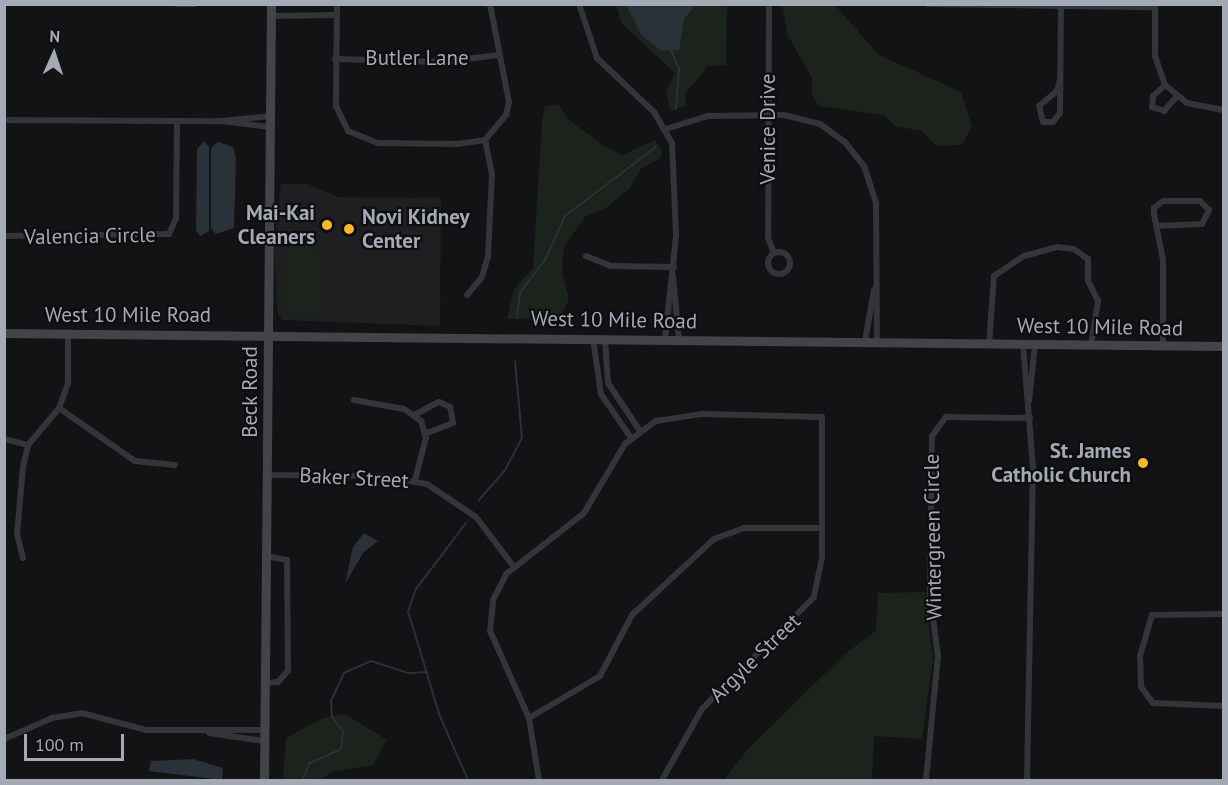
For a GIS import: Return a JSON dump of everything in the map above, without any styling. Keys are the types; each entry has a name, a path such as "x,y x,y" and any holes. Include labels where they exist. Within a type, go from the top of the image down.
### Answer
{"main road":[{"name":"Beck Road","path":"264,780 271,4"},
{"name":"West 10 Mile Road","path":"4,333 268,334 1224,346"}],"street":[{"path":"177,4 194,4"},
{"path":"337,4 335,59 340,121 365,141 457,144 485,140 501,126 509,102 490,4"},
{"path":"579,4 597,58 666,129 677,175 674,267 673,276 666,290 665,339"},
{"name":"Venice Drive","path":"769,4 768,238 774,253"},
{"path":"928,5 1155,6 1155,56 1165,85 1176,97 1197,107 1224,110"},
{"path":"1060,80 1057,92 1039,106 1043,122 1059,117 1060,80 1061,6"},
{"path":"271,16 336,15"},
{"name":"Butler Lane","path":"335,59 442,62 499,55"},
{"path":"1165,85 1153,96 1152,107 1164,111 1176,97"},
{"path":"666,129 708,116 769,115 820,124 845,142 864,166 876,204 874,290 876,342"},
{"path":"4,120 221,121 270,116"},
{"name":"Valencia Circle","path":"4,236 169,234 176,218 177,121"},
{"path":"221,121 270,127"},
{"path":"467,295 482,277 488,256 492,175 485,140"},
{"path":"1156,226 1199,225 1209,210 1200,201 1163,201 1154,208 1156,226 1163,260 1163,346"},
{"path":"989,344 994,276 1024,256 1057,247 1074,249 1088,259 1088,281 1098,301 1091,345"},
{"path":"586,256 611,266 674,267"},
{"path":"673,276 678,287 679,340"},
{"path":"865,341 867,304 874,290"},
{"path":"23,558 17,534 28,445 59,408 68,383 68,333"},
{"path":"593,338 598,386 631,438"},
{"path":"539,780 529,718 490,631 497,587 514,567 584,513 631,438 640,431 608,383 605,338"},
{"path":"1023,344 1030,418 1027,780"},
{"path":"1029,401 1035,344"},
{"path":"598,386 608,383"},
{"path":"354,400 416,414 439,402 450,407 453,423 425,434"},
{"path":"59,408 135,461 175,465"},
{"path":"414,480 425,434 416,414"},
{"name":"Argyle Street","path":"640,431 687,414 822,417 821,575 810,603 702,709 662,780"},
{"name":"Wintergreen Circle","path":"926,780 938,656 930,595 932,436 946,417 1030,418"},
{"path":"4,439 28,445"},
{"name":"Baker Street","path":"267,475 414,480 465,507 514,567"},
{"path":"529,718 600,676 632,615 714,539 744,528 822,528"},
{"path":"265,683 279,682 288,671 287,560 266,556"},
{"path":"1224,614 1152,615 1140,656 1141,687 1153,703 1224,706"},
{"path":"4,739 52,718 82,713 140,729 205,732 264,730"},
{"path":"205,732 225,739 264,741"}],"shaded area":[{"path":"616,5 727,5 726,65 708,66 685,94 686,106 670,111 666,92 675,73 622,24"},
{"path":"626,5 695,5 684,19 679,50 662,51 642,36"},
{"path":"782,5 835,5 879,55 961,92 972,127 962,145 936,146 922,131 895,126 884,115 819,106 812,95 812,78 788,36"},
{"path":"558,104 570,121 606,147 622,155 655,140 662,149 661,158 641,169 629,189 606,208 585,217 564,246 562,272 569,299 560,318 507,319 514,289 533,268 542,121 545,106"},
{"path":"204,141 209,147 209,231 200,236 196,230 197,149"},
{"path":"218,142 233,147 236,158 234,228 216,234 211,228 211,148"},
{"path":"281,184 308,184 338,197 441,198 440,326 282,320 277,311 274,240"},
{"path":"284,229 324,257 323,312 282,311"},
{"path":"364,533 378,541 363,553 345,584 353,547"},
{"path":"925,592 933,660 922,739 874,736 872,780 724,780 748,749 846,653 876,631 878,593"},
{"path":"345,714 387,740 373,765 332,772 320,780 283,780 286,738 323,718"},
{"path":"193,759 223,768 222,780 149,771 151,761"}],"waterway":[{"path":"671,50 679,69 676,109"},
{"path":"517,318 520,292 545,260 565,216 656,147"},
{"path":"479,500 505,470 522,438 515,361"},
{"path":"466,523 416,589 408,611 439,714 468,780"},
{"path":"302,780 310,763 341,749 343,731 332,717 331,701 344,673 371,661 409,673 427,672"}],"place":[{"name":"Mai-Kai Cleaners","path":"327,225"},
{"name":"Novi Kidney Center","path":"349,229"},
{"name":"St. James Catholic Church","path":"1143,463"}]}
